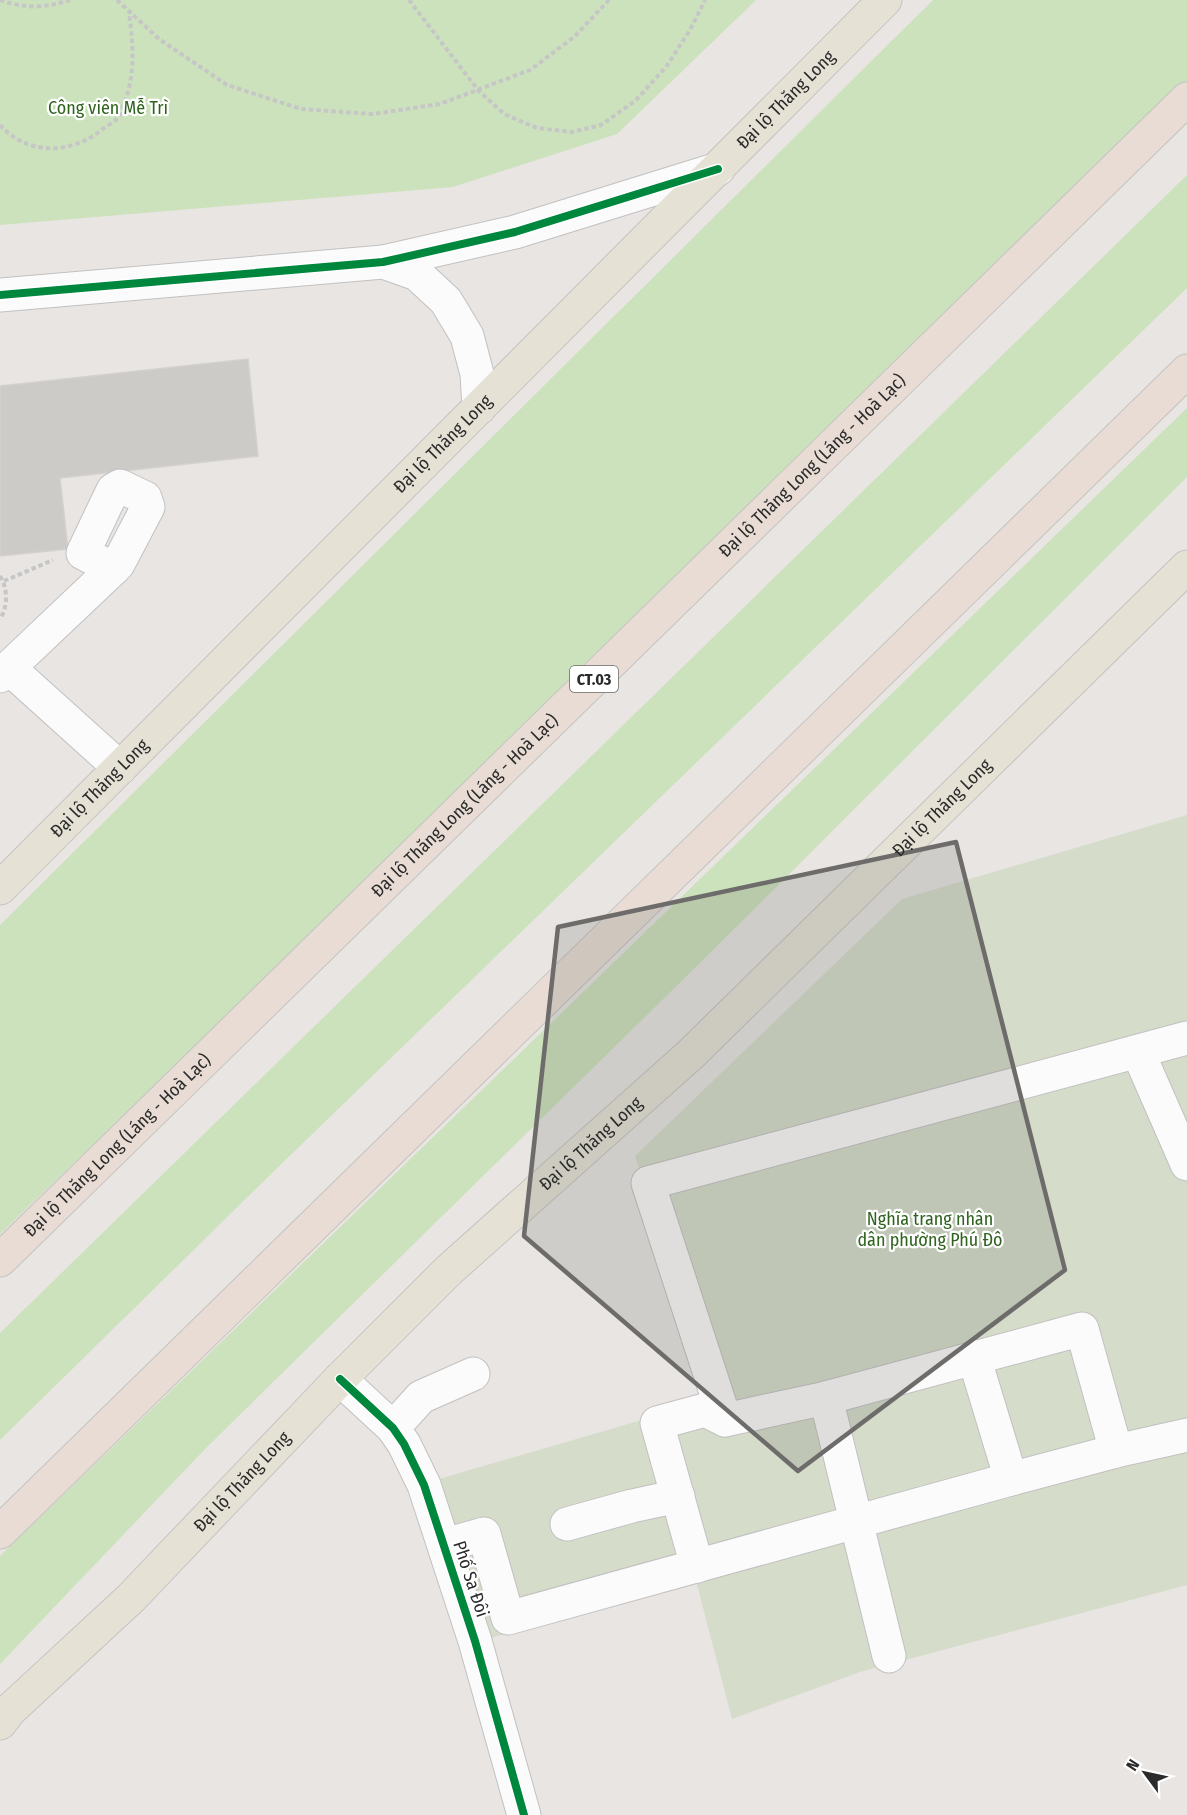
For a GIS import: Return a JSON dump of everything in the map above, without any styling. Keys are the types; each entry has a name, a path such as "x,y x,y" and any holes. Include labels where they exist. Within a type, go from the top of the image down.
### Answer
{"highway":[{"name":"Đại lộ Thăng Long (Láng - Hoà Lạc)","path":"0,1260 1187,99"},
{"path":"0,1532 1187,371"}],"main road":[{"name":"Đại lộ Thăng Long","path":"0,888 885,0"},
{"name":"Đại lộ Thăng Long","path":"0,1723 9,1711 131,1598 340,1379 449,1270 691,1054 1187,567"}],"street":[{"path":"0,295 383,262 515,232 718,169"},
{"path":"383,262 417,274 446,301 467,336 477,374 479,408"},
{"path":"66,612 84,550 113,490 120,486 146,498 147,507 118,564 5,672 120,768"},
{"path":"84,550 113,568"},
{"path":"725,1420 648,1183 1187,1038"},
{"path":"1138,1052 1187,1164"},
{"path":"697,1566 657,1424 705,1410 725,1420 825,1398 1082,1329 1116,1451"},
{"path":"975,1357 1011,1479"},
{"path":"393,1428 421,1397 473,1374"},
{"name":"Phố Sa Đôi","path":"340,1379 393,1428 404,1444 424,1485 475,1641 524,1815"},
{"path":"825,1398 889,1656"},
{"path":"445,1545 484,1534 508,1618 1011,1479 1187,1435"},
{"path":"567,1524 678,1496"}],"path":[{"path":"0,0 19,6 49,7 70,0"},
{"path":"117,0 159,39 227,85 301,109 373,114 440,104 530,70 574,37 609,0"},
{"path":"409,0 478,90 504,114 537,128 572,132 602,126 635,101 666,67 690,30 705,0"},
{"path":"0,125 6,132 30,146 62,149 91,139 118,117 130,88 134,51 129,11"},
{"path":"4,581 84,550"},
{"path":"0,576 4,581 6,599 0,619"}],"highlighted area":[{"path":"956,842 1065,1270 798,1471 524,1236 558,927"}],"green space":[{"name":"Công viên Mễ Trì","path":"0,0 756,0 617,134 453,187 0,225"},
{"path":"933,0 1187,0 1187,90 0,1234 0,925"},
{"path":"1187,175 1187,288 272,1173 0,1440 0,1333"},
{"path":"1187,408 1187,477 701,962 206,1448 0,1664 0,1556"},
{"name":"Nghĩa trang nhân dân phường Phú Đô","path":"1187,815 1187,1585 860,1672 732,1719 696,1581 487,1639 439,1479 714,1399 635,1156 902,899"}],"building":[{"path":"248,359 258,456 60,478 68,549 0,556 0,386"}],"cycle path":[{"path":"0,295 383,262 515,232 718,169"},
{"path":"340,1379 393,1428 404,1444 424,1485 475,1641 524,1815"}]}
